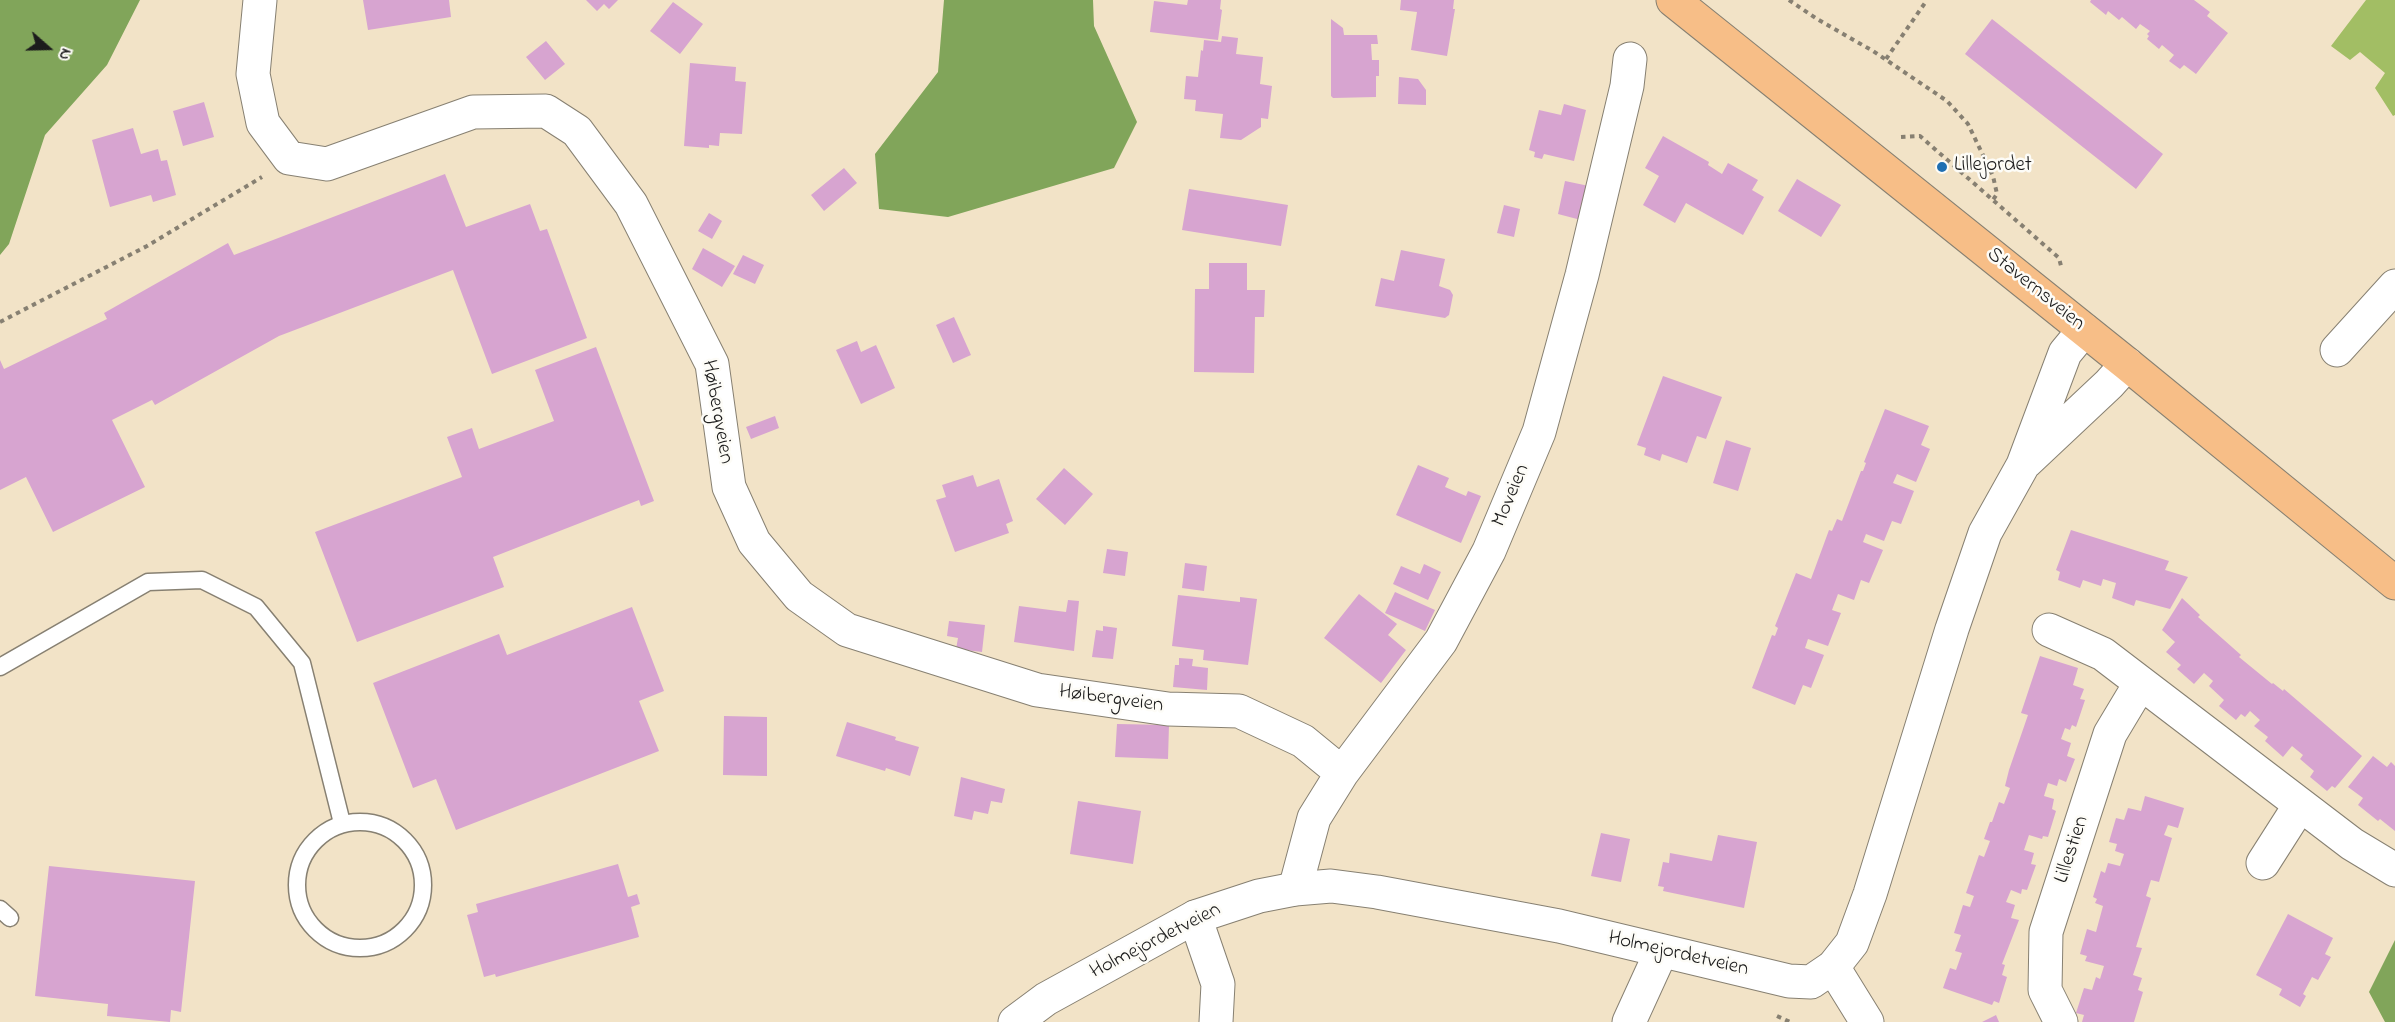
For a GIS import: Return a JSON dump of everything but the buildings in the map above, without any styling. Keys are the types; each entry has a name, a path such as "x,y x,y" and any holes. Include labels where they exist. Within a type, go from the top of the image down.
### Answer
{"main road":[{"name":"Stavernsveien","path":"1673,0 2127,364 2395,583"}],"street":[{"path":"260,0 253,74 263,123 289,158"},
{"name":"Moveien","path":"1295,889 1314,818 1342,773 1440,641 1489,551 1539,432 1582,274 1627,86 1630,59"},
{"name":"Høibergveien","path":"289,158 327,164 473,112 546,111 577,131 632,204 712,364 729,487 754,542 799,596 847,630 1037,690 1168,709 1239,711 1303,741 1342,773"},
{"path":"2337,350 2392,297"},
{"name":"Holmejordetveien","path":"1016,1022 1046,999 1195,917 1259,896 1295,889 1331,886 1377,892 1558,926 1789,981 1811,982 1833,967 1852,943 1870,894 1952,629 1985,533 2022,465 2065,353 2084,330"},
{"name":"Holmejordetveien","path":"2022,465 2109,384 2127,364"},
{"path":"2049,630 2103,654 2300,805 2352,843 2395,870"},
{"name":"Lillestien","path":"2061,1022 2045,990 2046,932 2110,734 2140,684"},
{"path":"2263,863 2300,805"},
{"path":"1195,917 1218,984 1216,1022"},
{"path":"1629,1022 1661,952"},
{"path":"1833,967 1867,1022"}],"lane":[{"path":"0,668 148,582 202,580 256,607 302,663 342,823"},
{"path":"375,822 385,827 405,838 422,866 423,900 407,929 379,947 346,948 316,932 299,904 298,870 308,850 313,841 342,823 375,822"}],"path":[{"path":"1789,0 1886,59 1947,101 1968,124 1993,176 1997,194 1994,200"},
{"path":"1886,59 1927,0"},
{"path":"0,322 147,246 242,191 289,158"}],"green space":[{"path":"0,0 140,0 107,65 45,135 9,244 0,255"},
{"path":"944,0 1093,0 1094,26 1137,122 1114,168 948,217 879,209 875,154 938,72"},
{"path":"2366,0 2395,0 2395,115 2393,116 2375,88 2385,73 2360,52 2350,60 2331,46"},
{"path":"2395,940 2395,1022 2385,1022 2369,992"}],"place":[{"name":"Lillejordet","path":"1942,167"}]}
